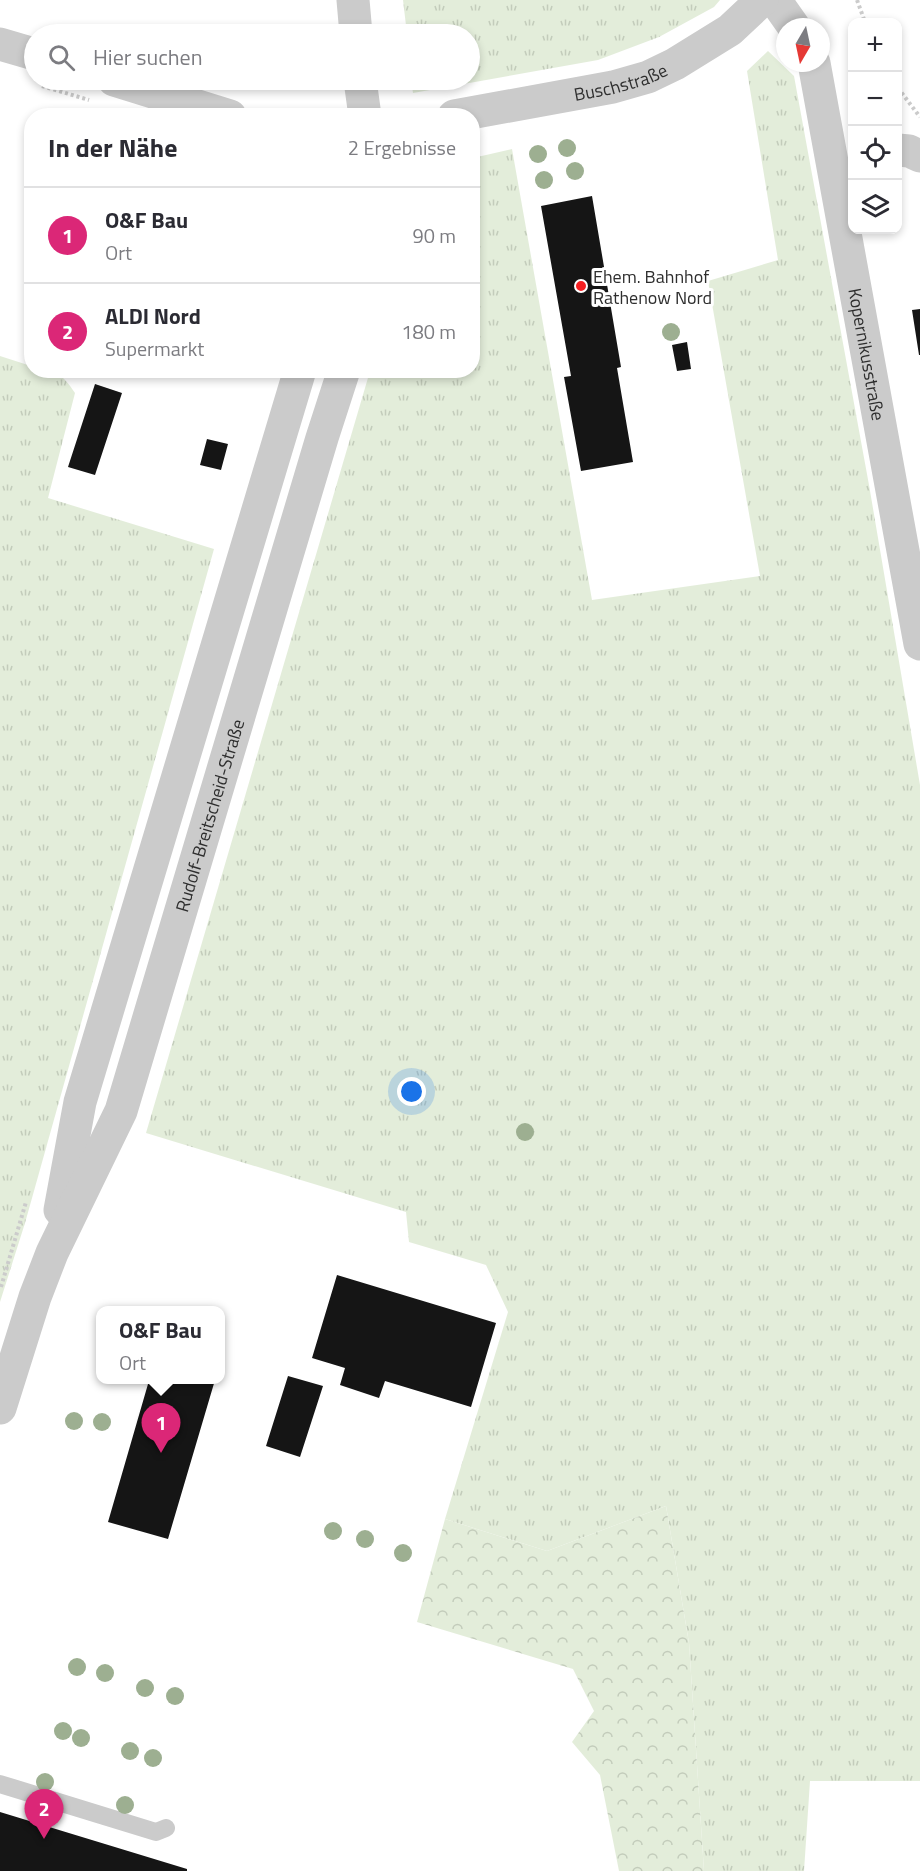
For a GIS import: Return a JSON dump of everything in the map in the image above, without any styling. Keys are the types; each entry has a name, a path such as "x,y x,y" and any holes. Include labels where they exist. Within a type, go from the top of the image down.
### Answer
{"street":[{"path":"353,0 355,24"},
{"name":"Buschstraße","path":"480,111 613,87 648,77 675,64 730,30 762,0"},
{"path":"775,0 788,18"},
{"path":"0,44 24,61"},
{"name":"Kopernikusstraße","path":"817,72 841,147 920,644"},
{"path":"361,90 364,108"},
{"path":"104,91 185,108"},
{"path":"902,150 920,156"},
{"name":"Rudolf-Breitscheid-Straße","path":"52,1253 80,1102 298,378"},
{"name":"Rudolf-Breitscheid-Straße","path":"0,1408 35,1297 52,1253 120,1111 318,449 341,378"}],"lane":[{"path":"0,1784 156,1832 166,1828"}],"path":[{"path":"857,0 864,18"},
{"path":"902,94 920,117"}],"green space":[{"path":"403,0 720,0 714,7 659,37 598,60 480,81 480,24 406,24"},
{"path":"768,51 776,59 776,72 790,72 794,76 869,485 920,785 920,1781 810,1781 804,1871 704,1871 689,1643 666,1506 547,1551 445,1519 508,1312 486,1265 409,1242 406,1212 146,1133 368,378 480,378 480,156 512,149 592,600 760,576 708,281 778,260 747,71"},
{"path":"413,90 430,90 413,93"},
{"path":"0,356 24,364 24,378 63,378 75,393 48,498 214,549 25,1223 0,1302"},
{"path":"666,1506 689,1643 704,1871 619,1871 600,1775 572,1742 594,1711 573,1669 417,1622 445,1519 547,1551"}],"building":[{"name":"Ehem. Bahnhof Rathenow Nord","path":"592,196 621,367 617,368 633,462 581,471 564,377 571,376 541,206"},
{"path":"920,309 920,355 919,355 912,310"},
{"path":"687,342 691,369 677,371 672,345"},
{"path":"95,384 122,393 95,475 68,467"},
{"path":"207,439 228,444 221,470 200,465"},
{"path":"337,1275 496,1323 471,1407 385,1381 379,1398 340,1385 345,1368 312,1358"},
{"path":"288,1376 323,1386 300,1457 266,1446"},
{"path":"148,1384 214,1384 168,1539 108,1522"},
{"path":"0,1812 187,1869 187,1871 0,1871"}],"place":[{"name":"Ehem. Bahnhof Rathenow Nord","path":"581,286"},
{"name":"O&F Bau","path":"161,1453"},
{"name":"ALDI Nord","path":"44,1839"}]}
